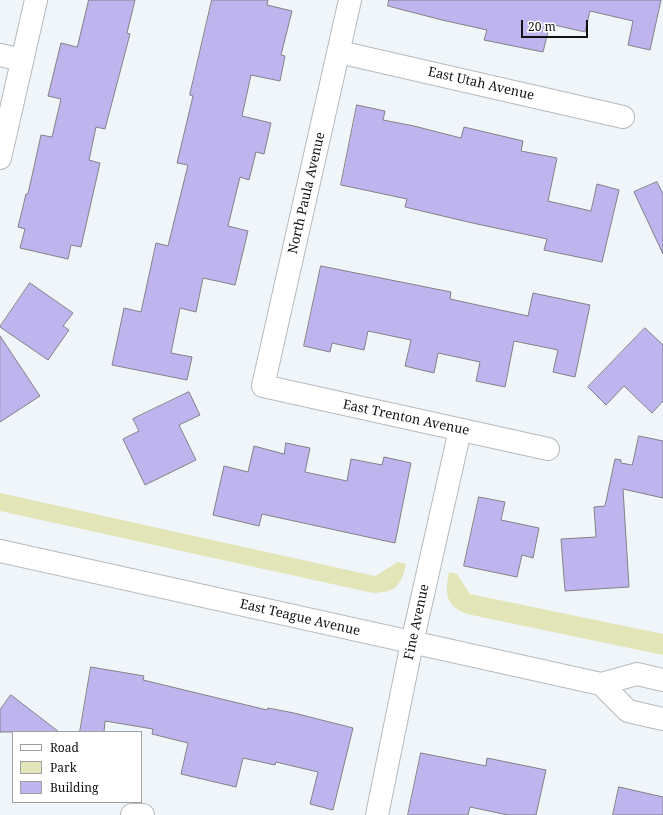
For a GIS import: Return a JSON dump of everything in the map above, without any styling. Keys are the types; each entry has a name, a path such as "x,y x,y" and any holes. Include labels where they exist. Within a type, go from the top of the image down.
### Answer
{"street":[{"path":"0,158 36,0"},
{"name":"North Paula Avenue","path":"264,386 350,0"},
{"name":"East Utah Avenue","path":"339,52 623,117"},
{"path":"0,55 22,60"},
{"name":"East Trenton Avenue","path":"264,386 548,449"},
{"name":"Fine Avenue","path":"377,815 412,643 460,430"},
{"name":"East Teague Avenue","path":"0,551 601,684 637,674 663,680"},
{"path":"601,684 628,710 663,719"},
{"path":"132,815 142,815"}],"green space":[{"path":"0,493 375,576 398,562 406,564 402,578 396,586 387,591 373,593 0,511"},
{"path":"449,572 457,574 470,594 663,634 663,655 467,614 454,607 448,598 447,587"}],"building":[{"path":"89,0 135,0 127,33 130,34 105,129 96,127 89,160 100,163 81,247 71,245 68,259 20,248 25,229 18,227 26,194 28,194 41,135 52,137 61,99 48,96 61,43 77,47"},
{"path":"212,0 268,0 267,5 292,11 281,55 285,56 280,81 251,75 242,116 271,123 264,154 256,152 249,180 240,177 228,226 248,231 235,285 203,278 196,312 180,308 171,353 192,357 187,380 112,365 124,308 141,312 156,243 168,246 188,165 177,163 193,96 190,95"},
{"path":"389,0 661,0 650,50 628,45 633,21 590,11 585,32 550,24 543,52 484,40 487,30 388,6"},
{"path":"357,105 385,111 383,120 461,138 464,127 523,141 521,151 557,158 548,201 591,211 597,184 619,190 602,262 544,250 547,239 405,207 407,199 341,185"},
{"path":"657,182 663,194 663,254 634,192"},
{"path":"321,266 451,292 450,299 528,316 533,293 590,305 575,377 553,372 558,350 514,341 505,387 476,381 480,362 438,353 434,373 405,366 411,340 368,331 364,350 332,343 330,352 304,346"},
{"path":"30,283 73,313 63,326 69,330 48,360 0,327"},
{"path":"645,328 663,345 663,401 652,413 624,386 606,405 588,387"},
{"path":"0,336 40,396 0,422"},
{"path":"189,392 200,415 179,425 196,460 145,485 123,439 139,431 133,419"},
{"path":"639,436 663,441 663,498 623,489 629,587 565,591 561,539 596,537 594,507 605,506 615,459 621,460 621,463 632,465"},
{"path":"286,443 310,448 305,472 347,481 351,459 382,465 384,457 411,463 395,543 262,514 259,526 213,515 224,466 248,472 254,446 284,454"},
{"path":"479,497 505,502 501,520 539,528 533,558 522,555 517,577 464,566"},
{"path":"91,667 144,676 143,680 267,710 268,708 294,713 353,728 333,810 310,804 318,772 276,762 275,765 243,758 236,787 181,774 188,743 152,734 153,729 105,721 104,731 80,731"},
{"path":"11,695 58,731 0,732 0,710"},
{"path":"421,753 486,766 487,758 546,770 536,815 508,815 470,807 468,815 408,815"},
{"path":"619,787 663,797 663,815 613,815"}]}
